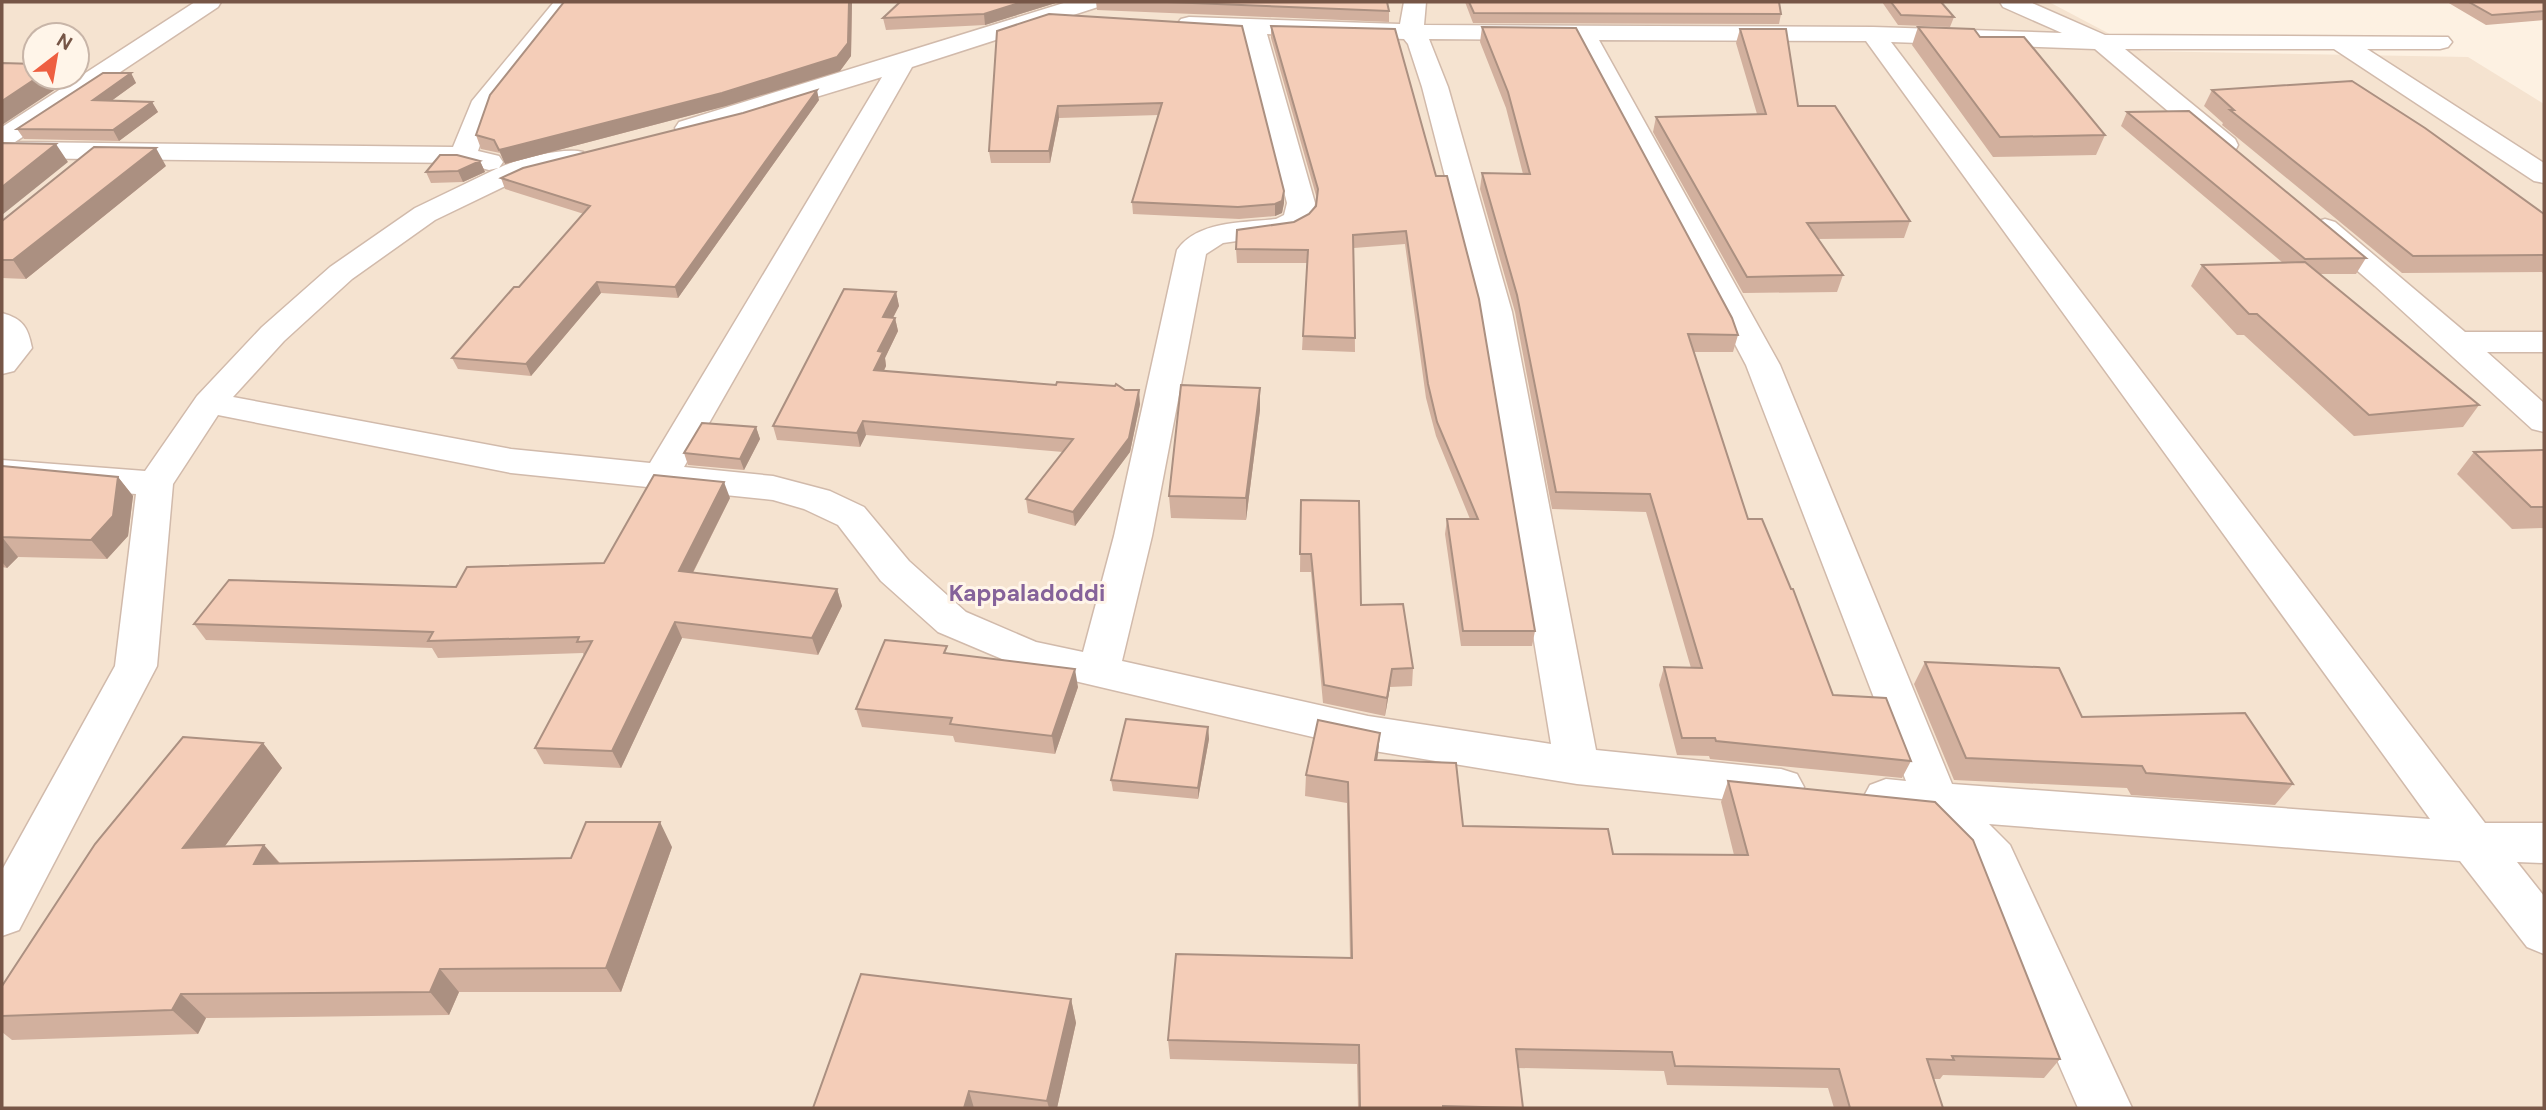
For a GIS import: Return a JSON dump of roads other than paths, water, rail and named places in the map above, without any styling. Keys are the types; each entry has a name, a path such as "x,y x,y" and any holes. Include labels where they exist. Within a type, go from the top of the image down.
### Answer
{"street":[{"path":"2,139 210,2"},
{"path":"463,155 481,106 566,2"},
{"path":"2011,2 2101,42 2249,164"},
{"path":"657,136 736,115 1044,17 1100,11"},
{"path":"1413,17 1496,312 1577,766"},
{"path":"1162,23 1254,28 1413,17 1584,34 1873,34 2101,42 2440,42"},
{"path":"1099,670 1133,536 1192,250 1215,235 1283,227 1298,219 1301,212 1301,203 1254,28"},
{"path":"1584,34 1763,365 1937,803 1993,859 2105,1108"},
{"path":"1873,34 2473,842 2544,932"},
{"path":"2339,42 2544,174"},
{"path":"659,478 904,60"},
{"path":"2,150 463,155 518,169"},
{"path":"2,915 136,666 156,484 209,403 273,334 341,273 425,214 518,169 604,150"},
{"path":"72,175 102,151"},
{"path":"2302,208 2544,421"},
{"path":"2,323 12,329 16,348 2,364"},
{"path":"2456,342 2544,342"},
{"path":"209,403 511,461 773,488 817,500 851,516 895,571 951,622 1028,655 1368,733 1577,766 1812,790"},
{"path":"2,472 156,484"},
{"path":"1854,794 1937,803 2473,842 2544,843"}],"district":[{"name":"Kappaladoddi","path":"1027,593"}]}
